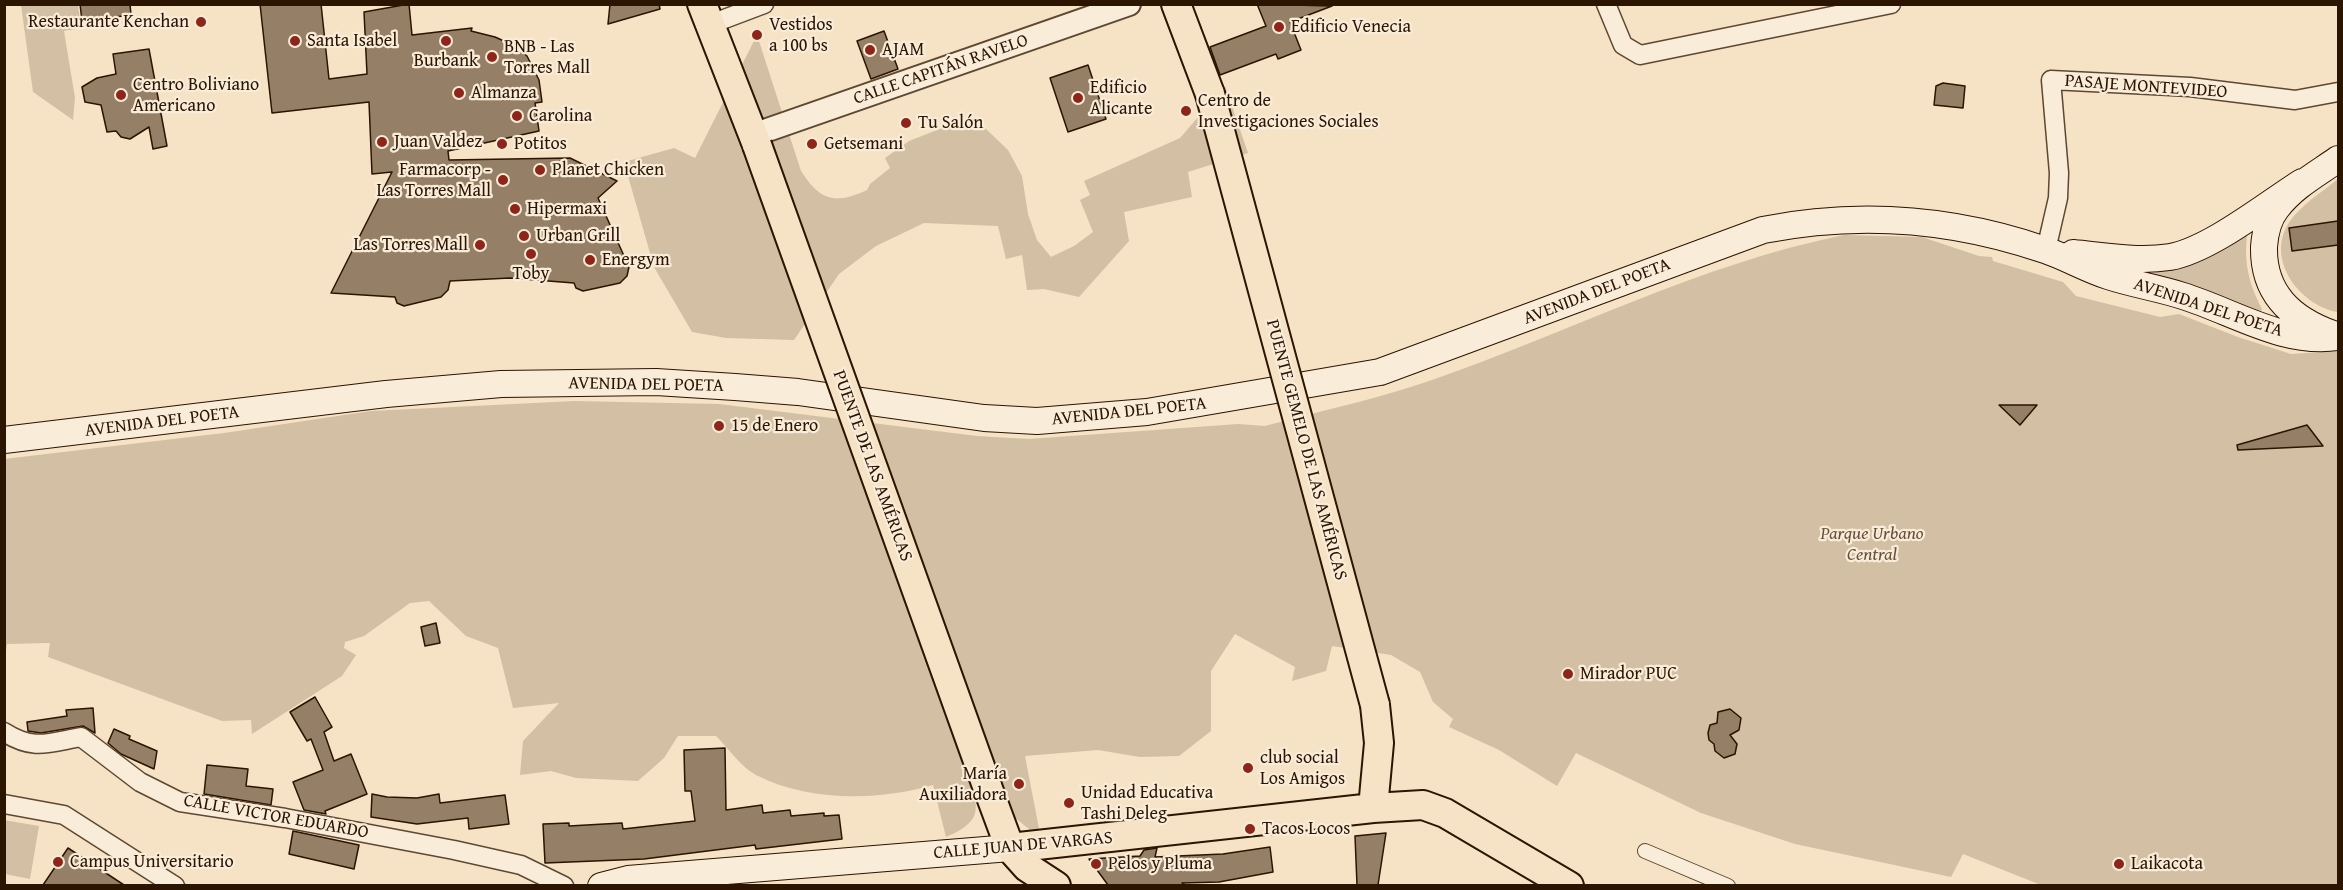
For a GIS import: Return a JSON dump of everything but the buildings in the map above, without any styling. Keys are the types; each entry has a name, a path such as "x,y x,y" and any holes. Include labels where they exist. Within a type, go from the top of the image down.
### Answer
{"main road":[{"name":"PUENTE GEMELO DE LAS AMÉRICAS","path":"1176,4 1209,94 1375,705 1379,743 1373,808"},
{"name":"PUENTE DE LAS AMÉRICAS","path":"707,14 755,140 1010,848"},
{"path":"2338,160 2302,182 2276,209 2265,232 2264,261 2272,290 2288,310 2309,326 2338,336"},
{"name":"AVENIDA DEL POETA","path":"2046,250 2129,259 2170,257 2196,249 2302,182"},
{"name":"AVENIDA DEL POETA","path":"4,440 386,394 501,384 656,382 798,392 984,418 1036,422 1082,420 1198,405 1380,372 1726,243 1807,221 1853,219 1943,223 2046,250 2107,276 2184,296 2269,329 2302,339 2338,336"},
{"name":"CALLE JUAN DE VARGAS","path":"601,885 628,879 1010,848 1373,808 1423,805 1445,813 1569,885"},
{"path":"1010,848 1027,867 1056,885"}],"street":[{"path":"707,14 764,4"},
{"name":"CALLE CAPITÁN RAVELO","path":"755,140 1129,4"},
{"path":"1606,4 1623,45 1640,55 1891,4"},
{"name":"PASAJE MONTEVIDEO","path":"2046,250 2058,198 2059,173 2051,80 2190,87 2295,100 2338,92"},
{"name":"CALLE VICTOR EDUARDO","path":"4,732 22,743 45,744 81,737 140,782 180,802 285,818 454,850 521,865 564,885"},
{"path":"4,804 64,815 175,885"},
{"path":"1645,851 1728,885"}],"green space":[{"path":"21,5 78,5 81,28 64,31 75,98 73,120 33,92"},
{"path":"757,35 801,171 815,189 829,197 846,198 856,195 867,190 870,184 890,168 885,158 909,141 947,126 985,128 1008,150 1022,176 1028,214 1037,240 1051,257 1074,246 1093,232 1080,200 1090,195 1084,181 1180,138 1225,86 1248,153 1188,172 1192,197 1124,212 1129,241 1079,297 1044,289 1027,290 1022,255 1006,259 998,226 924,223 876,246 839,274 794,340 726,338 692,332 654,267 624,162 674,148 695,158"},
{"path":"2338,179 2338,312 2325,309 2313,302 2293,283 2282,257 2281,244 2285,230 2295,215"},
{"path":"2248,229 2246,251 2248,270 2262,309 2260,312 2152,273 2198,263 2226,247"},
{"name":"Parque Urbano Central","path":"1844,235 1922,237 1979,256 1992,257 1993,261 2063,282 2076,296 2160,317 2179,314 2238,337 2291,354 2338,351 2338,885 2041,885 1963,854 1951,877 1795,844 1701,813 1576,753 1557,786 1499,750 1449,727 1453,719 1433,702 1420,672 1391,655 1332,646 1326,671 1292,681 1295,667 1235,634 1211,671 1211,731 1179,756 1140,757 1098,750 1025,756 1041,839 1013,816 984,735 963,765 975,799 974,816 960,830 946,837 933,785 890,794 867,796 821,794 798,790 777,784 751,772 716,736 678,736 664,758 638,781 576,778 551,771 520,775 523,741 559,703 513,708 498,648 466,636 429,601 410,603 364,636 345,642 344,648 356,655 342,676 252,734 251,720 222,721 48,657 50,643 7,644 5,657 4,459 224,433 371,411 575,401 719,404 977,436 1029,439 1238,424 1265,426 1412,387 1738,263"},
{"path":"4,820 39,826 30,879 5,874"}],"place":[{"name":"Restaurante Kenchan","path":"201,22"},
{"name":"Edificio Venecia","path":"1279,27"},
{"name":"Vestidos a 100 bs","path":"757,35"},
{"name":"Santa Isabel","path":"295,41"},
{"name":"Burbank","path":"446,41"},
{"name":"AJAM","path":"870,50"},
{"name":"BNB - Las Torres Mall","path":"492,57"},
{"name":"Almanza","path":"459,93"},
{"name":"Centro Boliviano Americano","path":"121,95"},
{"name":"Edificio Alicante","path":"1078,98"},
{"name":"Centro de Investigaciones Sociales","path":"1186,111"},
{"name":"Carolina","path":"517,116"},
{"name":"Tu Salón","path":"906,123"},
{"name":"Juan Valdez","path":"382,142"},
{"name":"Potitos","path":"502,144"},
{"name":"Getsemani","path":"812,144"},
{"name":"Planet Chicken","path":"540,170"},
{"name":"Farmacorp - Las Torres Mall","path":"503,180"},
{"name":"Hipermaxi","path":"515,209"},
{"name":"Urban Grill","path":"524,236"},
{"name":"Las Torres Mall","path":"480,245"},
{"name":"Toby","path":"531,254"},
{"name":"Energym","path":"590,260"},
{"name":"15 de Enero","path":"719,426"},
{"name":"Mirador PUC","path":"1568,674"},
{"name":"club social Los Amigos","path":"1248,768"},
{"name":"María Auxiliadora","path":"1019,784"},
{"name":"Unidad Educativa Tashi Deleg","path":"1069,803"},
{"name":"Tacos Locos","path":"1250,829"},
{"name":"Campus Universitario","path":"58,862"},
{"name":"Pelos y Pluma","path":"1096,864"},
{"name":"Laikacota","path":"2119,864"}]}
